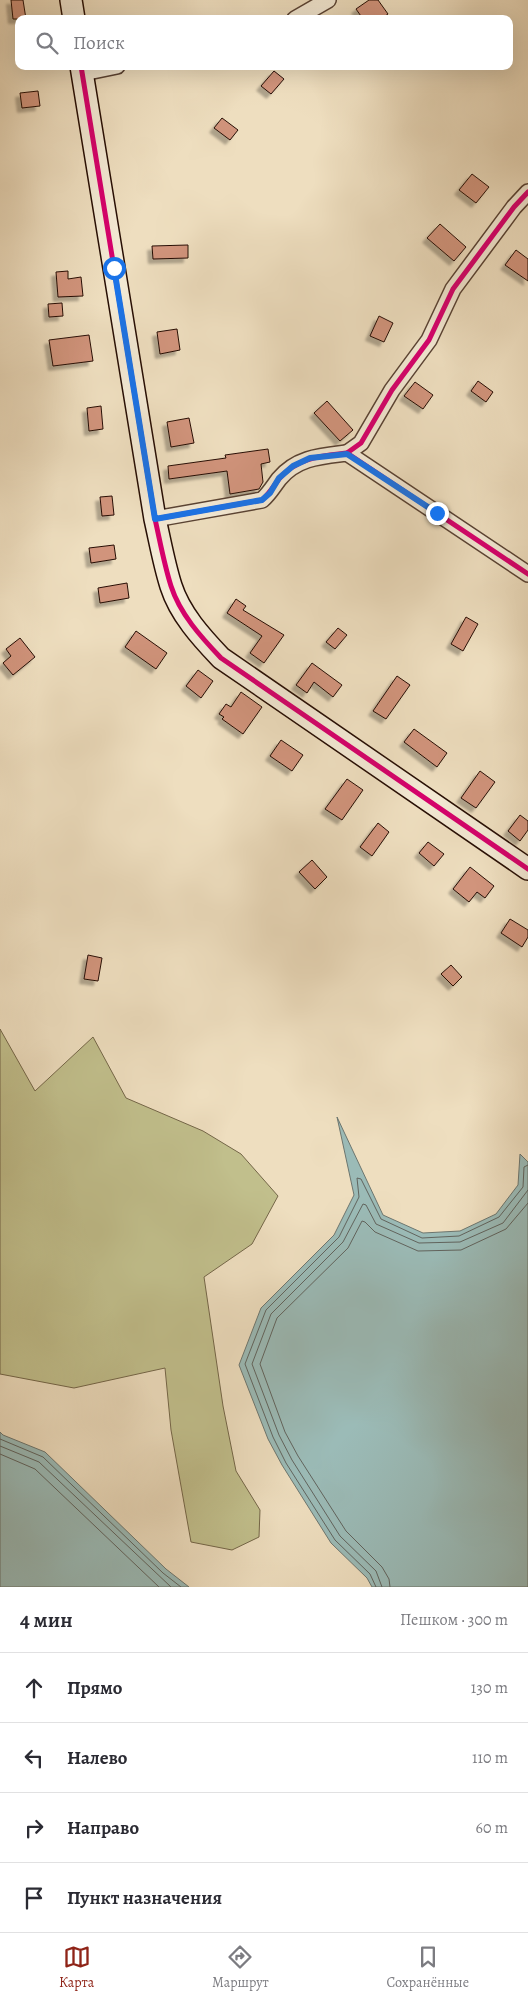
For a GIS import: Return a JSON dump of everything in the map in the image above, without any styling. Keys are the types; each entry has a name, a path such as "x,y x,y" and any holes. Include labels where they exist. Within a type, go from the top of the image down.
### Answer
{"street":[{"path":"71,0 73,15"},
{"path":"302,15 328,0"},
{"path":"82,70 155,519 171,587 182,609 197,632 221,658 528,869"},
{"path":"155,519 262,500 270,493 279,478 293,466 310,458 347,454 361,443 392,390 429,340 454,289 514,207 528,192"},
{"path":"347,454 528,574"}],"shaded area":[{"path":"0,1029 35,1091 93,1037 126,1098 203,1131 241,1154 278,1196 252,1244 204,1277 223,1406 236,1471 260,1510 259,1537 232,1550 191,1542 171,1430 165,1368 74,1388 0,1374"}],"water":[{"path":"337,1117 383,1215 423,1233 460,1231 496,1214 518,1185 520,1154 528,1162 528,1587 372,1587 367,1578 331,1543 268,1439 239,1365 261,1308 334,1235 354,1195"},
{"path":"0,1432 3,1435 45,1452 166,1569 189,1587 0,1587"}],"building":[{"path":"11,0 23,0 25,15 15,15 15,19 13,19"},
{"path":"369,0 378,0 388,14 360,15 356,9"},
{"path":"274,71 284,79 271,94 261,86"},
{"path":"38,91 40,106 22,108 20,93"},
{"path":"222,118 238,130 230,140 214,128"},
{"path":"472,174 489,187 476,203 459,190"},
{"path":"440,224 466,247 454,261 427,238"},
{"path":"188,245 188,258 153,259 152,246"},
{"path":"516,250 528,259 528,281 505,265"},
{"path":"68,271 68,279 81,277 83,296 58,297 56,272"},
{"path":"62,303 63,316 49,317 48,304"},
{"path":"379,316 393,323 384,342 370,336"},
{"path":"177,329 180,350 160,354 157,332"},
{"path":"89,335 93,361 53,366 49,340"},
{"path":"478,381 493,392 486,402 471,391"},
{"path":"415,382 433,395 423,409 404,396"},
{"path":"327,401 353,430 340,441 314,413"},
{"path":"101,406 103,429 89,431 87,408"},
{"path":"189,418 194,443 171,447 167,422"},
{"path":"268,449 270,462 261,464 263,482 259,489 230,494 227,471 169,479 168,466 226,458 225,455"},
{"path":"112,496 114,515 102,516 100,497"},
{"path":"114,545 116,559 91,563 89,548"},
{"path":"127,583 129,598 100,603 98,588"},
{"path":"236,599 246,606 243,610 284,635 264,663 250,653 262,636 227,613"},
{"path":"466,617 478,624 463,651 451,644"},
{"path":"338,628 347,635 335,649 326,642"},
{"path":"136,631 167,653 156,669 125,647"},
{"path":"20,638 35,657 13,675 3,663 11,656 6,649"},
{"path":"312,663 342,685 333,697 314,682 307,693 296,685"},
{"path":"198,670 213,681 201,698 186,686"},
{"path":"397,676 410,685 386,719 373,711"},
{"path":"241,692 262,707 243,734 222,719 224,717 219,714 226,704 231,707"},
{"path":"414,729 447,753 437,767 404,742"},
{"path":"281,740 303,755 292,771 270,756"},
{"path":"480,771 495,782 476,808 461,798"},
{"path":"347,779 363,790 342,820 325,809"},
{"path":"520,815 528,821 528,830 520,841 508,831"},
{"path":"378,823 389,832 372,856 360,847"},
{"path":"428,842 444,854 434,866 419,853"},
{"path":"312,860 327,877 315,889 299,872"},
{"path":"470,867 494,886 485,898 477,892 469,902 453,889"},
{"path":"510,919 528,930 528,937 522,947 501,933"},
{"path":"88,955 102,958 98,981 84,979"},
{"path":"451,965 462,977 453,986 441,974"}],"cycle path":[{"path":"82,70 155,519 164,561 180,606 199,633 221,658 528,869"},
{"path":"347,453 361,443 392,390 429,340 453,289 514,207 528,192"},
{"path":"155,519 262,500 279,479 294,466 310,459 347,453 528,574"}],"route":[{"path":"114,268 155,519 262,500 270,493 279,478 293,466 310,458 347,454 366,464 437,513"}]}
